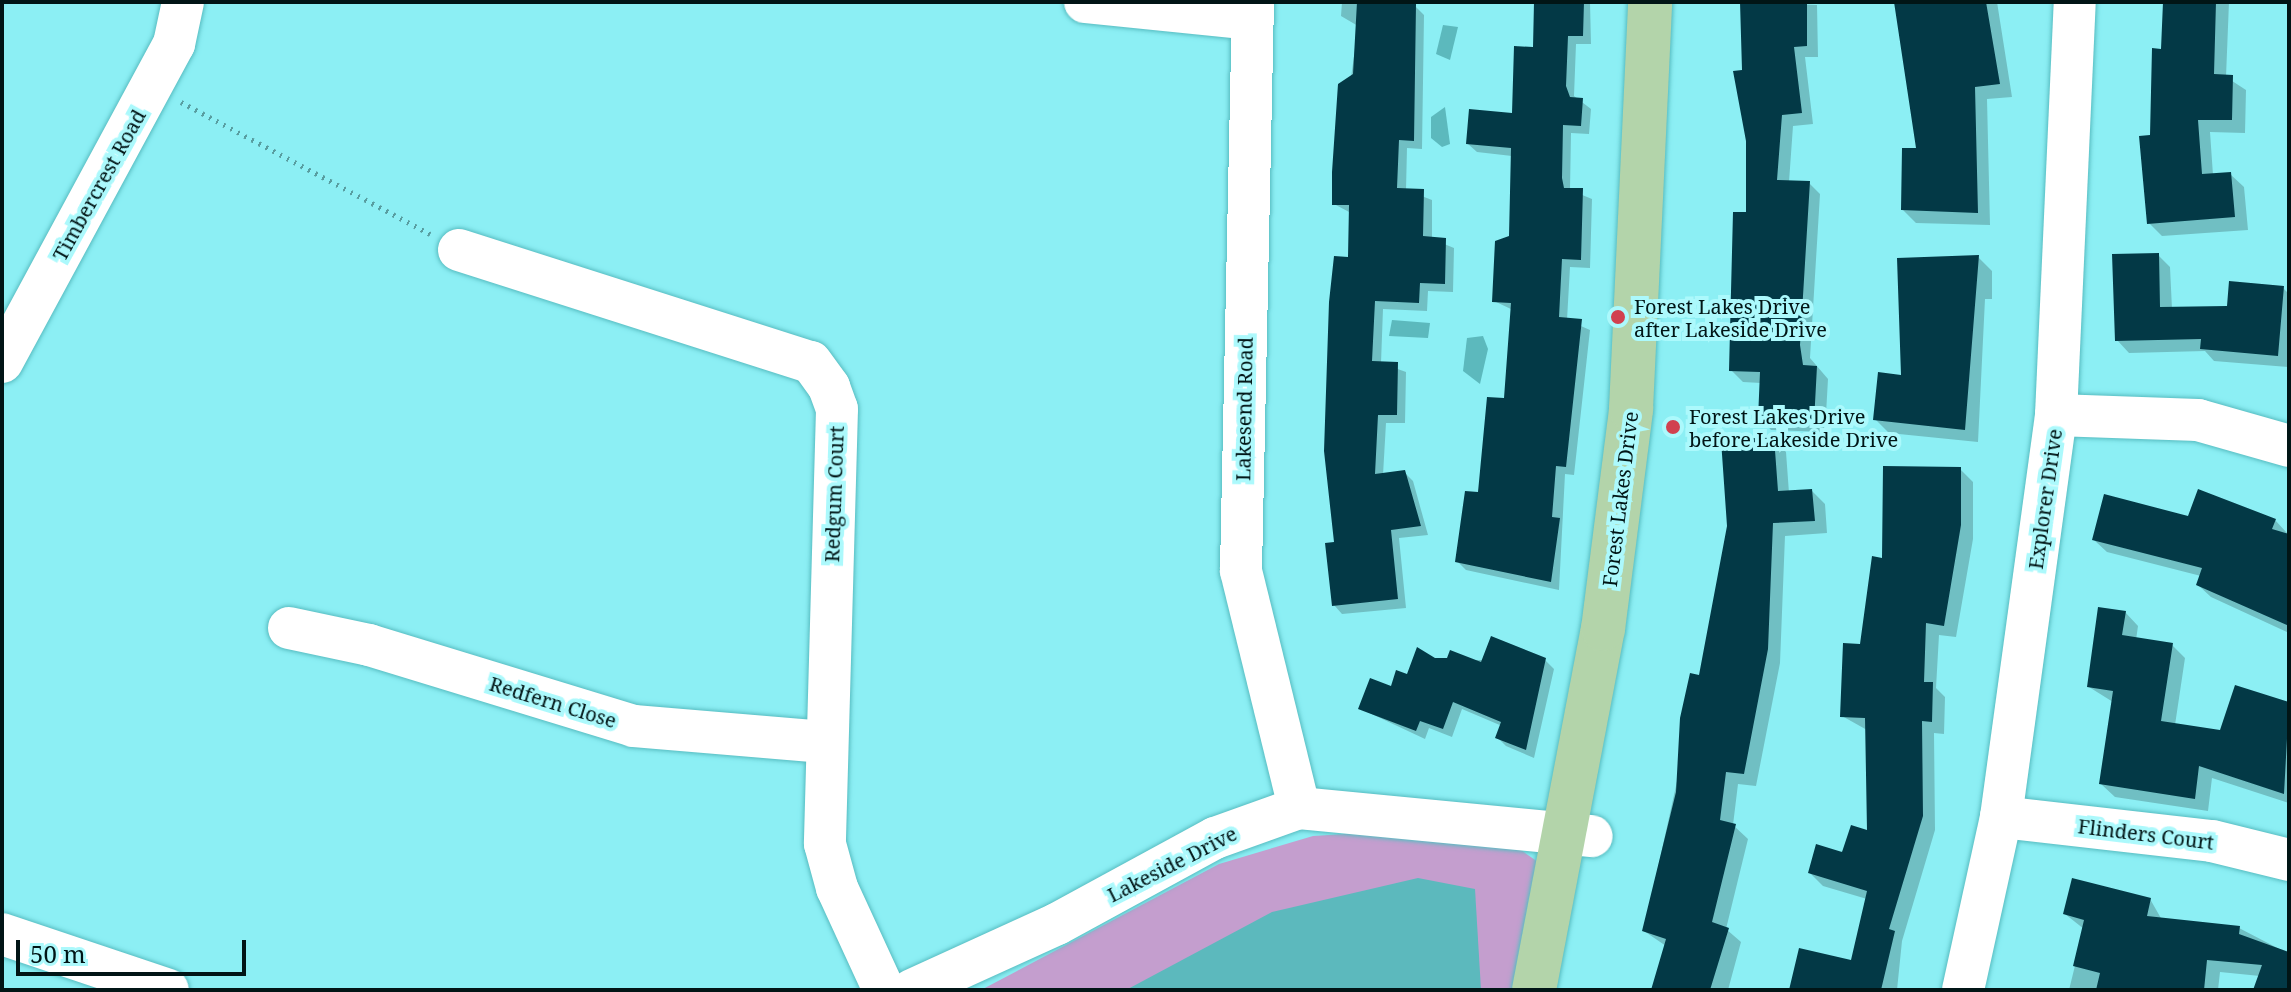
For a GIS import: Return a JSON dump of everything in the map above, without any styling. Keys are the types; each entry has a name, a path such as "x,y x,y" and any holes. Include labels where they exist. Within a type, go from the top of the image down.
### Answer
{"main road":[{"name":"Forest Lakes Drive","path":"1562,990 1631,409 1650,2"},
{"name":"Forest Lakes Drive","path":"1534,990 1581,834 1655,413 1674,2"}],"street":[{"name":"Timbercrest Road","path":"2,362 174,44 183,2"},
{"path":"1085,2 1252,10"},
{"name":"Explorer Drive","path":"1963,990 2001,817 2056,415 2075,2"},
{"name":"Lakesend Road","path":"1252,10 1241,571 1299,808"},
{"name":"Redgum Court","path":"459,250 811,362 837,409 824,742 825,844 837,888 884,990"},
{"path":"2056,415 2198,420 2289,446"},
{"name":"Redfern Close","path":"289,628 369,645 634,726 824,742"},
{"name":"Lakeside Drive","path":"912,990 1057,924 1215,838 1299,808 1581,834"},
{"name":"Flinders Court","path":"2001,817 2212,841 2289,860"},
{"path":"2,934 168,990"}],"path":[{"path":"152,87 459,250"}],"shaded area":[{"path":"1391,831 1518,848 1538,862 1522,990 981,990 1219,864 1313,836"}],"water":[{"path":"1443,25 1458,27 1450,60 1436,54"},
{"path":"1445,107 1450,144 1442,147 1431,138 1431,117"},
{"path":"1392,320 1430,323 1428,338 1389,336"},
{"path":"1483,336 1488,349 1480,384 1463,371 1467,338"},
{"path":"1418,878 1475,889 1481,990 1126,990 1272,912"}],"building":[{"path":"1357,2 1416,4 1414,141 1399,140 1397,188 1424,189 1423,236 1446,238 1445,284 1420,283 1419,303 1375,301 1372,361 1398,362 1397,415 1378,415 1375,474 1405,470 1421,526 1391,530 1398,599 1332,606 1325,543 1334,542 1324,451 1329,302 1334,256 1348,257 1349,205 1332,205 1332,172 1338,84 1353,74"},
{"path":"1534,2 1584,2 1583,36 1568,36 1566,86 1570,97 1583,98 1581,126 1563,125 1562,178 1564,188 1583,188 1581,260 1562,259 1559,317 1582,319 1566,467 1556,466 1552,517 1560,518 1551,582 1455,562 1465,491 1478,492 1487,397 1504,398 1511,303 1492,302 1495,241 1509,236 1511,148 1466,144 1469,109 1512,113 1514,46 1533,47"},
{"path":"1740,2 1807,2 1807,46 1794,47 1802,113 1782,115 1777,180 1810,181 1800,345 1803,365 1817,366 1814,422 1758,419 1760,372 1729,371 1733,212 1746,212 1746,141 1733,71 1742,70"},
{"path":"1894,2 1986,2 2000,84 1975,87 1978,213 1901,210 1902,148 1916,148"},
{"path":"2163,2 2216,2 2214,74 2233,75 2232,120 2198,120 2202,174 2231,172 2235,217 2147,224 2139,136 2150,135 2152,48 2161,49"},
{"path":"2159,253 2160,307 2227,306 2229,281 2284,286 2278,356 2200,349 2201,339 2115,341 2112,254"},
{"path":"1979,255 1965,430 1873,420 1878,372 1901,375 1897,258"},
{"path":"1774,437 1778,491 1812,489 1815,521 1773,523 1768,649 1744,774 1726,772 1720,820 1736,824 1712,922 1729,928 1710,990 1651,990 1666,939 1642,931 1676,792 1680,718 1690,673 1699,675 1727,526 1721,440"},
{"path":"1883,466 1961,467 1961,525 1944,626 1926,623 1924,682 1933,682 1932,722 1922,721 1923,816 1889,929 1895,931 1881,990 1789,990 1799,948 1851,960 1867,891 1808,873 1816,844 1842,852 1851,825 1867,830 1865,718 1840,717 1843,643 1860,644 1872,556 1882,558"},
{"path":"2198,489 2276,519 2272,529 2289,534 2289,626 2196,585 2202,568 2092,540 2104,494 2188,516"},
{"path":"2098,607 2126,611 2122,635 2173,643 2161,721 2220,730 2235,685 2289,702 2284,794 2199,766 2195,799 2099,784 2113,691 2087,687"},
{"path":"1491,636 1546,658 1526,750 1495,738 1501,722 1453,702 1443,729 1420,721 1416,731 1358,709 1370,678 1391,686 1396,670 1407,674 1417,647 1435,658 1447,658 1450,650 1481,662"},
{"path":"2072,878 2151,898 2147,916 2240,926 2239,934 2289,952 2289,990 2253,990 2262,965 2207,960 2204,990 2096,990 2100,973 2073,966 2084,920 2063,914"}],"place":[{"name":"Forest Lakes Drive after Lakeside Drive","path":"1618,317"},
{"name":"Forest Lakes Drive before Lakeside Drive","path":"1673,427"}]}
